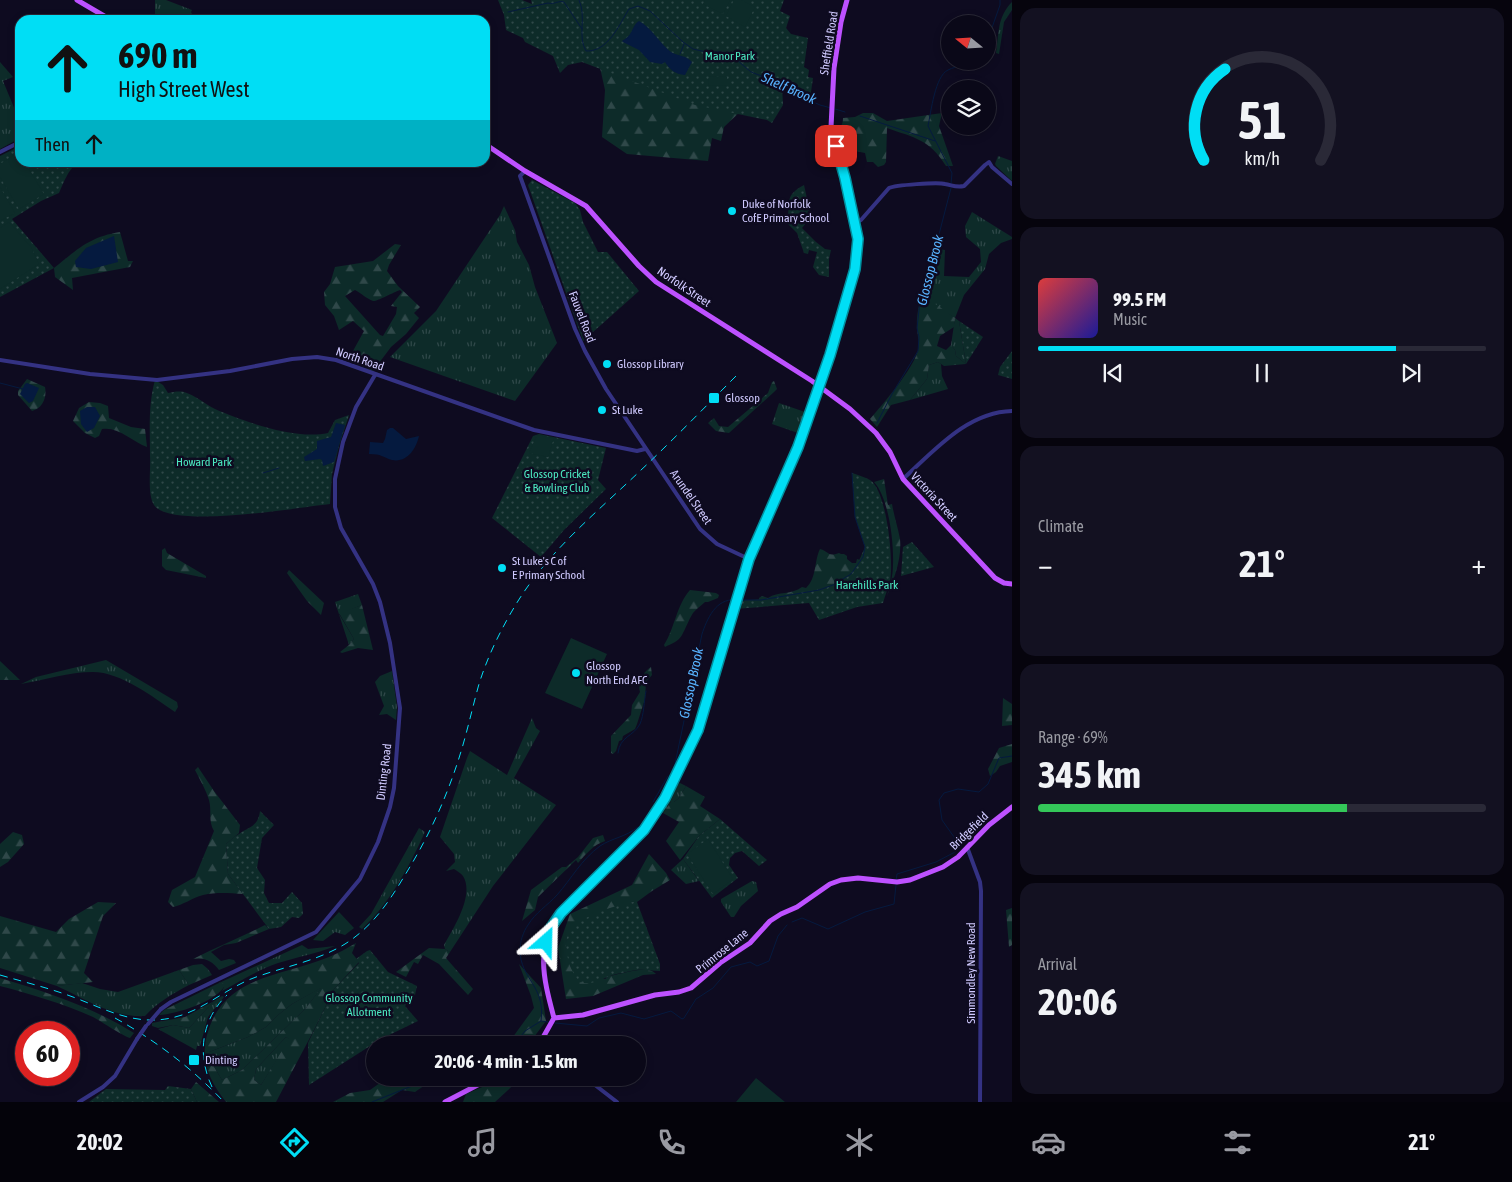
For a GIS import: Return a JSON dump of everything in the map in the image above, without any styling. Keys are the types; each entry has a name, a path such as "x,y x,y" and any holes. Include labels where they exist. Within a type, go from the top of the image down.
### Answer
{"main road":[{"path":"77,0 102,15"},
{"name":"Sheffield Road","path":"554,1018 543,965 550,929 561,913 649,824 665,798 698,730 734,604 749,559 798,447 835,339 855,269 858,245 855,223 833,137 831,120 834,68 841,22 847,0"},
{"name":"Norfolk Street","path":"490,147 586,206 639,266 656,282 820,387"},
{"name":"Victoria Street","path":"820,387 850,409 876,433 890,452 903,479 995,578 1004,583 1012,584"},
{"name":"Bridgefield","path":"919,876 943,867 958,857 1004,812 1012,807"},
{"name":"Primrose Lane","path":"554,1018 583,1015 655,995 679,992 691,988 720,963 750,943 770,921 797,907 830,884 841,880 858,878 896,882 919,876"},
{"path":"545,1036 554,1018"},
{"path":"445,1102 476,1086"}],"street":[{"path":"0,152 15,144"},
{"path":"855,223 862,220 889,188 933,183 955,187 964,186 989,162 992,167 1012,184"},
{"name":"Fauvel Road","path":"526,171 520,176 575,329 585,352 606,389 649,454"},
{"name":"North Road","path":"0,360 84,373 157,380 230,372 292,359 317,357 336,360 534,430 637,451 645,449"},
{"name":"Dinting Road","path":"79,1102 103,1087 115,1076 137,1039 161,1009 171,1002 316,932 360,879 378,842 390,807 394,788 400,708 390,643 380,602 373,584 341,528 335,507 335,479 342,442 356,407 376,375"},
{"path":"903,479 973,421 989,414 1012,411"},
{"name":"Arundel Street","path":"649,454 700,529 717,544 749,559"},
{"name":"Simmondley New Road","path":"967,847 980,882 981,891 980,1102"},
{"path":"597,1086 618,1102"}],"green space":[{"path":"155,0 166,0 192,10 192,15 154,15"},
{"name":"Manor Park","path":"498,0 522,0 532,4 531,0 784,0 780,11 790,16 786,28 791,34 808,38 804,67 809,70 808,77 813,78 810,99 782,85 783,105 772,123 767,120 695,105 582,62 568,65 560,73 553,56 506,30 504,15"},
{"path":"705,0 730,0 723,14 703,4"},
{"path":"734,0 741,0 755,7 745,27 726,16"},
{"path":"1012,2 1012,10 1004,22 999,54 996,53 1001,20"},
{"path":"0,62 13,77 3,81 15,110 15,141 0,149"},
{"path":"599,63 743,109 724,127 721,141 712,138 708,161 627,154 602,137 605,90"},
{"path":"709,76 727,77 727,86 708,85"},
{"path":"863,113 873,113 887,121 941,113 939,126 941,135 953,166 946,166 934,150 921,141 887,128 886,162 884,165 878,167 873,162 867,162 865,153 855,151 844,155 839,136 843,118 855,117"},
{"path":"15,148 15,167 74,167 69,172 59,193 41,201 12,219 54,268 0,297 0,156"},
{"path":"15,155 15,167 27,167 44,194 19,209 0,177 0,164"},
{"path":"998,156 1012,161 1012,181 996,166"},
{"path":"532,180 575,203 580,210 583,222 598,252 607,252 639,291 583,341 528,185"},
{"path":"804,185 811,217 802,228 825,249 831,250 829,277 819,275 813,267 817,252 809,250 808,254 804,253 797,233 787,223 790,197 797,189"},
{"path":"0,187 15,213 0,221"},
{"path":"504,206 515,230 517,242 529,265 535,287 557,343 515,401 390,357 436,311 500,215"},
{"path":"972,212 1012,237 1012,239 1001,243 989,254 985,269 964,295 955,318 928,301 931,276 938,249 945,250 944,276 969,277 981,262 980,249 966,237 965,226"},
{"path":"9,222 31,247 39,264 0,289 0,228"},
{"path":"120,232 128,261 133,261 130,267 72,278 73,290 55,277 54,268 77,250 100,237"},
{"path":"395,244 401,245 387,271 398,286 420,307 414,313 419,318 406,334 391,347 373,371 348,360 364,331 353,321 339,330 334,316 325,305 324,292 330,284 335,267 373,261","holes":["355,290 373,301 400,290 402,292 391,306 397,307 396,314 383,336 345,296"]},
{"path":"931,276 928,301 955,318 954,327 940,336 937,346 946,350 951,345 955,350 956,356 966,364 944,366 938,362 929,365 927,379 910,400 891,405 877,427 870,419 911,366 919,347 917,321 919,308 922,293"},
{"path":"955,318 959,321 966,364 956,356 955,350 951,345"},
{"path":"959,321 983,337 966,364"},
{"path":"1012,351 1012,379 998,375 1000,367"},
{"path":"938,362 941,364 942,376 948,389 910,400 927,379 929,365"},
{"path":"27,379 45,387 43,402 36,410 32,411 18,395 18,391"},
{"name":"Howard Park","path":"155,380 163,385 168,393 184,392 227,414 286,432 315,435 328,433 335,420 349,415 332,474 330,504 238,515 210,516 185,516 165,512 154,505 150,488 150,408"},
{"path":"774,381 777,389 729,433 716,431 708,423 714,418 719,426 728,427 768,393"},
{"path":"89,402 108,406 109,418 131,427 145,429 147,447 114,430 102,429 99,436 95,438 85,433 73,421 79,408"},
{"path":"779,403 805,412 798,433 772,424"},
{"name":"Glossop Cricket & Bowling Club","path":"539,434 606,448 598,480 606,489 564,530 541,557 492,518 533,436"},
{"path":"537,435 554,438 548,457 529,453"},
{"name":"Harehills Park","path":"852,473 870,480 876,486 885,512 890,544 891,572 883,603 857,607 819,620 809,603 735,609 738,600 763,599 821,589 836,584 850,574 859,561 865,547 855,517"},
{"path":"884,479 888,505 892,504 900,539 897,569 887,596 893,569 890,521 879,489 874,482"},
{"path":"912,542 934,567 901,576 903,547"},
{"path":"165,548 167,553 206,576 206,578 166,570 162,566 162,550"},
{"path":"820,549 830,554 844,554 852,563 856,563 857,559 863,561 888,580 759,603 759,598 762,596 768,598 802,587 806,588 814,574"},
{"path":"289,570 324,603 321,615 307,601 287,573"},
{"path":"690,590 719,595 718,598 705,602 696,610 681,637 665,647 664,645 685,596"},
{"path":"358,594 362,605 339,614 354,639 349,645 335,602"},
{"path":"362,605 373,650 358,648 342,653 340,652 354,639 339,613"},
{"name":"Glossop North End AFC","path":"571,638 607,654 582,709 545,693"},
{"path":"106,660 177,702 178,707 175,712 136,686 104,673 75,673 21,684 36,677"},
{"path":"0,661 20,680 0,680"},
{"path":"651,667 652,675 646,682 645,699 635,729 623,736 613,754 611,753 611,736 631,715 632,705 640,692 641,678"},
{"path":"392,671 397,707 396,720 387,714 379,715 384,706 375,682 380,676"},
{"path":"1003,698 1012,704 1012,725 1002,726"},
{"path":"532,718 536,728 540,731 514,778 556,805 493,886 450,952 445,949 444,945 465,902 466,884 463,876 458,871 454,869 446,871 455,862 454,854 440,837 467,758 470,751 507,775"},
{"path":"1012,744 1012,762 1000,766 990,776 988,769 999,748"},
{"path":"198,767 240,825 239,833 226,844 228,874 243,894 208,894 173,907 168,902 172,890 195,877 214,831 211,823 209,800 195,770"},
{"path":"680,783 686,786 679,798 671,802 663,813 661,812 677,785"},
{"path":"686,786 705,797 700,806 720,819 699,836 680,860 666,841 679,822 663,813 671,802 679,798"},
{"path":"260,811 274,825 262,838 257,868 265,880 264,893 269,903 282,903 292,892 302,903 303,914 299,918 292,917 281,927 269,929 228,874 226,844 235,836 250,828 257,820"},
{"path":"720,819 767,860 759,866 742,851 735,853 730,858 729,865 738,878 712,898 683,859 699,836"},
{"path":"419,828 425,832 405,871 390,896 362,929 359,927 371,914"},
{"path":"13,832 22,835 24,844 8,862 0,867 0,844"},
{"path":"603,835 605,841 593,847 578,863 576,860 538,897 535,910 522,921 531,890 578,857 593,838"},
{"path":"708,839 733,879 713,894 687,854"},
{"path":"649,854 670,880 637,902 633,902 567,939 566,944 571,968 605,979 609,976 641,970 652,971 656,974 643,975 593,996 566,999 558,948 570,914 632,885"},
{"path":"683,859 699,881 686,884 671,870"},
{"path":"752,881 756,882 758,891 741,906 734,917 731,917 721,899"},
{"path":"98,902 116,903 103,916 84,973 93,982 57,986 0,968 0,916 56,932 69,919"},
{"path":"637,902 660,964 660,971 636,970 613,975 591,983 580,982 569,962 566,944 568,935 579,922 588,917 606,909"},
{"path":"1012,908 1012,945 1009,947 1006,910"},
{"path":"339,912 354,928 345,935 335,932 323,941 313,940"},
{"path":"265,925 269,929 236,943 224,945 211,952 221,961 229,959 234,960 236,963 219,970 208,960 193,959 247,934"},
{"path":"356,943 352,953 359,962 334,989 276,1102 226,1102 215,1087 208,1071 205,1045 215,1015 226,1000 240,989 256,981 311,964","holes":["321,988 306,1008 242,1070 222,1080 210,1060 209,1052 248,1037 266,1027 292,1004","286,1037 289,1039 261,1085 254,1080 256,1069"]},
{"path":"302,945 308,949 335,946 271,966 222,991 224,987 219,983"},
{"path":"429,948 445,949 450,952 446,958 473,989 468,995 439,964 423,955 418,964 414,962 406,977 396,972"},
{"name":"Glossop Community Allotment","path":"370,950 388,972 417,986 415,995 405,1006 418,1021 387,1036 366,1036 366,1049 309,1085 308,1043 334,989 359,963 356,959"},
{"path":"202,964 212,975 189,985 179,970"},
{"path":"519,964 541,988 546,1021 535,1036 514,1036 534,1008"},
{"path":"179,970 189,985 166,999 145,1016 133,1016 111,1011 57,986 82,983 118,992"},
{"path":"0,978 69,1001 102,1015 134,1033 130,1038 82,1012 24,992 0,986"},
{"path":"219,983 224,984 224,987 212,998 185,1010 159,1015 164,1010"},
{"path":"322,987 306,1008 242,1070 222,1080 210,1060 209,1052 248,1037 266,1027 292,1004"},
{"path":"222,996 224,997 208,1017 200,1046 197,1046 196,1050 158,1029 173,1025 189,1028 214,1001"},
{"path":"214,1001 189,1028 173,1025 158,1028 152,1026 152,1023 185,1017"},
{"path":"286,1037 290,1039 261,1085 254,1080 256,1069"},
{"path":"756,1078 785,1102 736,1102"},
{"path":"196,1082 219,1102 197,1102 191,1089"},
{"path":"168,1086 191,1089 197,1102 89,1102 106,1089 165,1090"},
{"path":"376,1086 424,1086 415,1092 402,1090 383,1102 333,1102 350,1093 370,1090"},
{"path":"484,1086 512,1086 495,1102 463,1102 466,1094"}],"water":[{"path":"639,21 671,52 692,62 685,75 673,71 665,62 662,64 650,62 639,50 622,41 629,36"},
{"path":"114,236 118,262 91,269 76,267 75,261 86,248"},
{"path":"27,383 39,388 33,401 29,403 20,394"},
{"path":"87,407 95,407 100,416 94,428 87,432 81,424 80,411"},
{"path":"336,423 345,425 334,462 323,466 320,459 305,461 304,457 317,449 317,441 331,437"},
{"path":"393,428 406,439 419,436 416,446 410,454 402,459 392,460 379,455 369,454 370,442 383,443 387,430"}],"waterway":[{"name":"Shelf Brook","path":"579,0 582,13 582,39 586,51 594,50 607,42 617,30 629,9 638,6 650,11 693,49 731,55 751,72 772,80 791,92 831,108"},
{"path":"996,16 1000,0"},
{"path":"508,12 548,3 564,2 582,29"},
{"path":"680,54 684,44"},
{"path":"948,70 940,79 937,87 928,126 952,173 951,184"},
{"name":"Shelf Brook","path":"835,109 845,112"},
{"name":"Shelf Brook","path":"860,116 935,141"},
{"name":"Glossop Brook","path":"877,423 918,351 919,337 917,328 920,301 951,188"},
{"path":"0,383 23,389"},
{"path":"263,473 279,468"},
{"name":"Glossop Brook","path":"739,600 761,600 819,590 833,585 851,574 863,557 865,547 855,517 852,473"},
{"name":"Glossop Brook","path":"672,770 675,764 704,628 713,611 718,606 728,600 735,600"},
{"path":"618,753 621,743 640,724 646,691"},
{"path":"896,881 897,874 936,862 955,852 954,837 942,820 939,800 944,793 958,789 979,792 988,784 999,758 1012,756"},
{"name":"Glossop Brook","path":"653,802 668,776"},
{"name":"Glossop Brook","path":"521,1036 525,1031 541,1021 542,1009 537,991 521,960 520,950 526,928 534,917 557,895 593,851 638,827"},
{"path":"792,922 802,918 828,929 865,912 894,904 896,885"},
{"path":"555,1023 587,1026 599,1018 621,1013 644,1019 671,1011 682,1019 696,999 713,988 731,967 750,962 757,966 769,961 778,936 787,925"},
{"name":"Glossop Brook","path":"541,1021 548,1022"},
{"name":"Glossop Brook","path":"372,1102 412,1086"}],"railway":[{"path":"0,975 64,994 113,1013 139,1019 167,1019 192,1011 249,980 335,950 364,930 399,885 429,833 454,773 487,662 501,631 518,601 559,548 740,372"},
{"path":"212,1087 204,1063 204,1038 212,1015 227,995"},
{"path":"115,1018 173,1056 200,1078 224,1102"}],"place":[{"name":"Duke of Norfolk CofE Primary School","path":"732,211"},
{"name":"Glossop Library","path":"607,364"},
{"name":"Glossop","path":"714,398"},
{"name":"St Luke","path":"602,410"},
{"name":"St Luke's C of E Primary School","path":"502,568"},
{"name":"Glossop North End AFC","path":"576,673"},
{"name":"Dinting","path":"194,1060"}],"route":[{"path":"546,942 554,921 649,824 665,798 695,739 749,559 798,447 830,355 855,269 858,239 836,146"}]}
